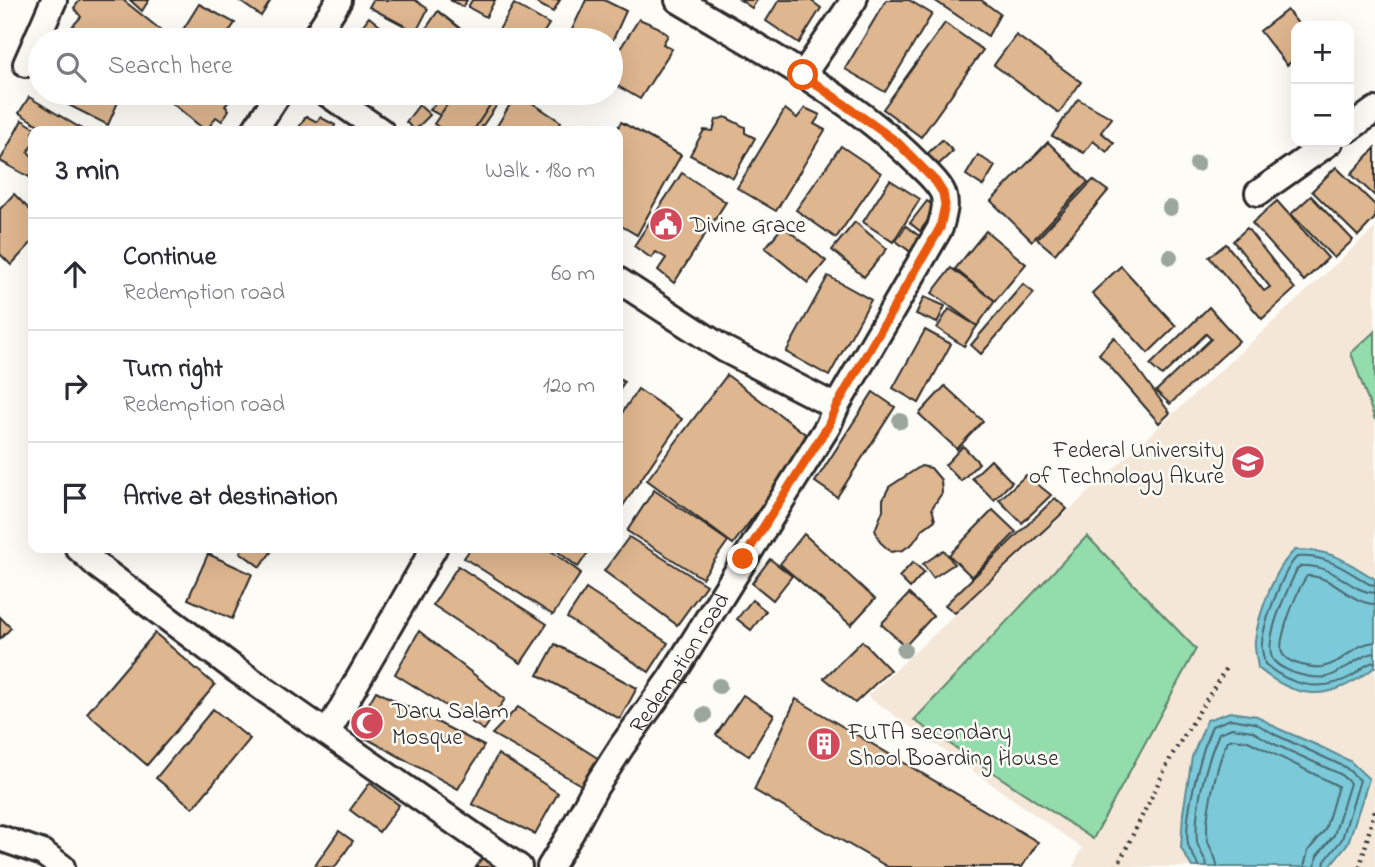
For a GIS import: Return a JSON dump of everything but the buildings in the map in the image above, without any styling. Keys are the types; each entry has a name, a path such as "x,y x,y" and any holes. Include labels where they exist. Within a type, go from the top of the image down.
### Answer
{"street":[{"path":"42,28 54,0"},
{"path":"321,28 339,0"},
{"name":"Redemption road","path":"550,867 572,833 595,788 670,679 828,426 836,407 940,228 945,205 943,193 936,182 897,142 803,75 678,0"},
{"path":"803,75 854,0"},
{"path":"26,64 28,59"},
{"path":"257,126 271,105"},
{"path":"343,105 374,126"},
{"path":"1354,125 1375,110"},
{"path":"1258,193 1323,147"},
{"path":"623,283 724,349 836,407"},
{"path":"84,553 224,661 519,867"},
{"path":"328,733 431,553"},
{"path":"0,838 43,853 62,867"}],"path":[{"path":"1116,867 1172,755 1228,665"},
{"path":"1360,867 1375,808"}],"shaded area":[{"name":"Federal University of Technology Akure","path":"1375,228 1375,867 1073,867 1082,848 867,696"}],"green space":[{"path":"1375,331 1375,420 1351,353"},
{"path":"1087,536 1196,649 1093,839 914,720"}],"water":[{"path":"1295,550 1329,554 1375,579 1375,667 1360,678 1331,691 1302,692 1273,679 1258,668 1255,643 1260,617 1281,567"},
{"path":"1230,712 1257,716 1279,729 1350,761 1369,779 1348,843 1329,867 1192,867 1181,848 1183,813 1192,757 1207,720"}],"place":[{"name":"Divine Grace","path":"666,224"},
{"name":"Federal University of Technology Akure","path":"1248,462"},
{"name":"Daru Salam Mosque","path":"367,723"},
{"name":"FUTA secondary Shool Boarding House","path":"824,744"}],"route":[{"path":"743,559 828,426 836,407 940,228 945,205 943,193 936,182 897,142 803,75"}]}
